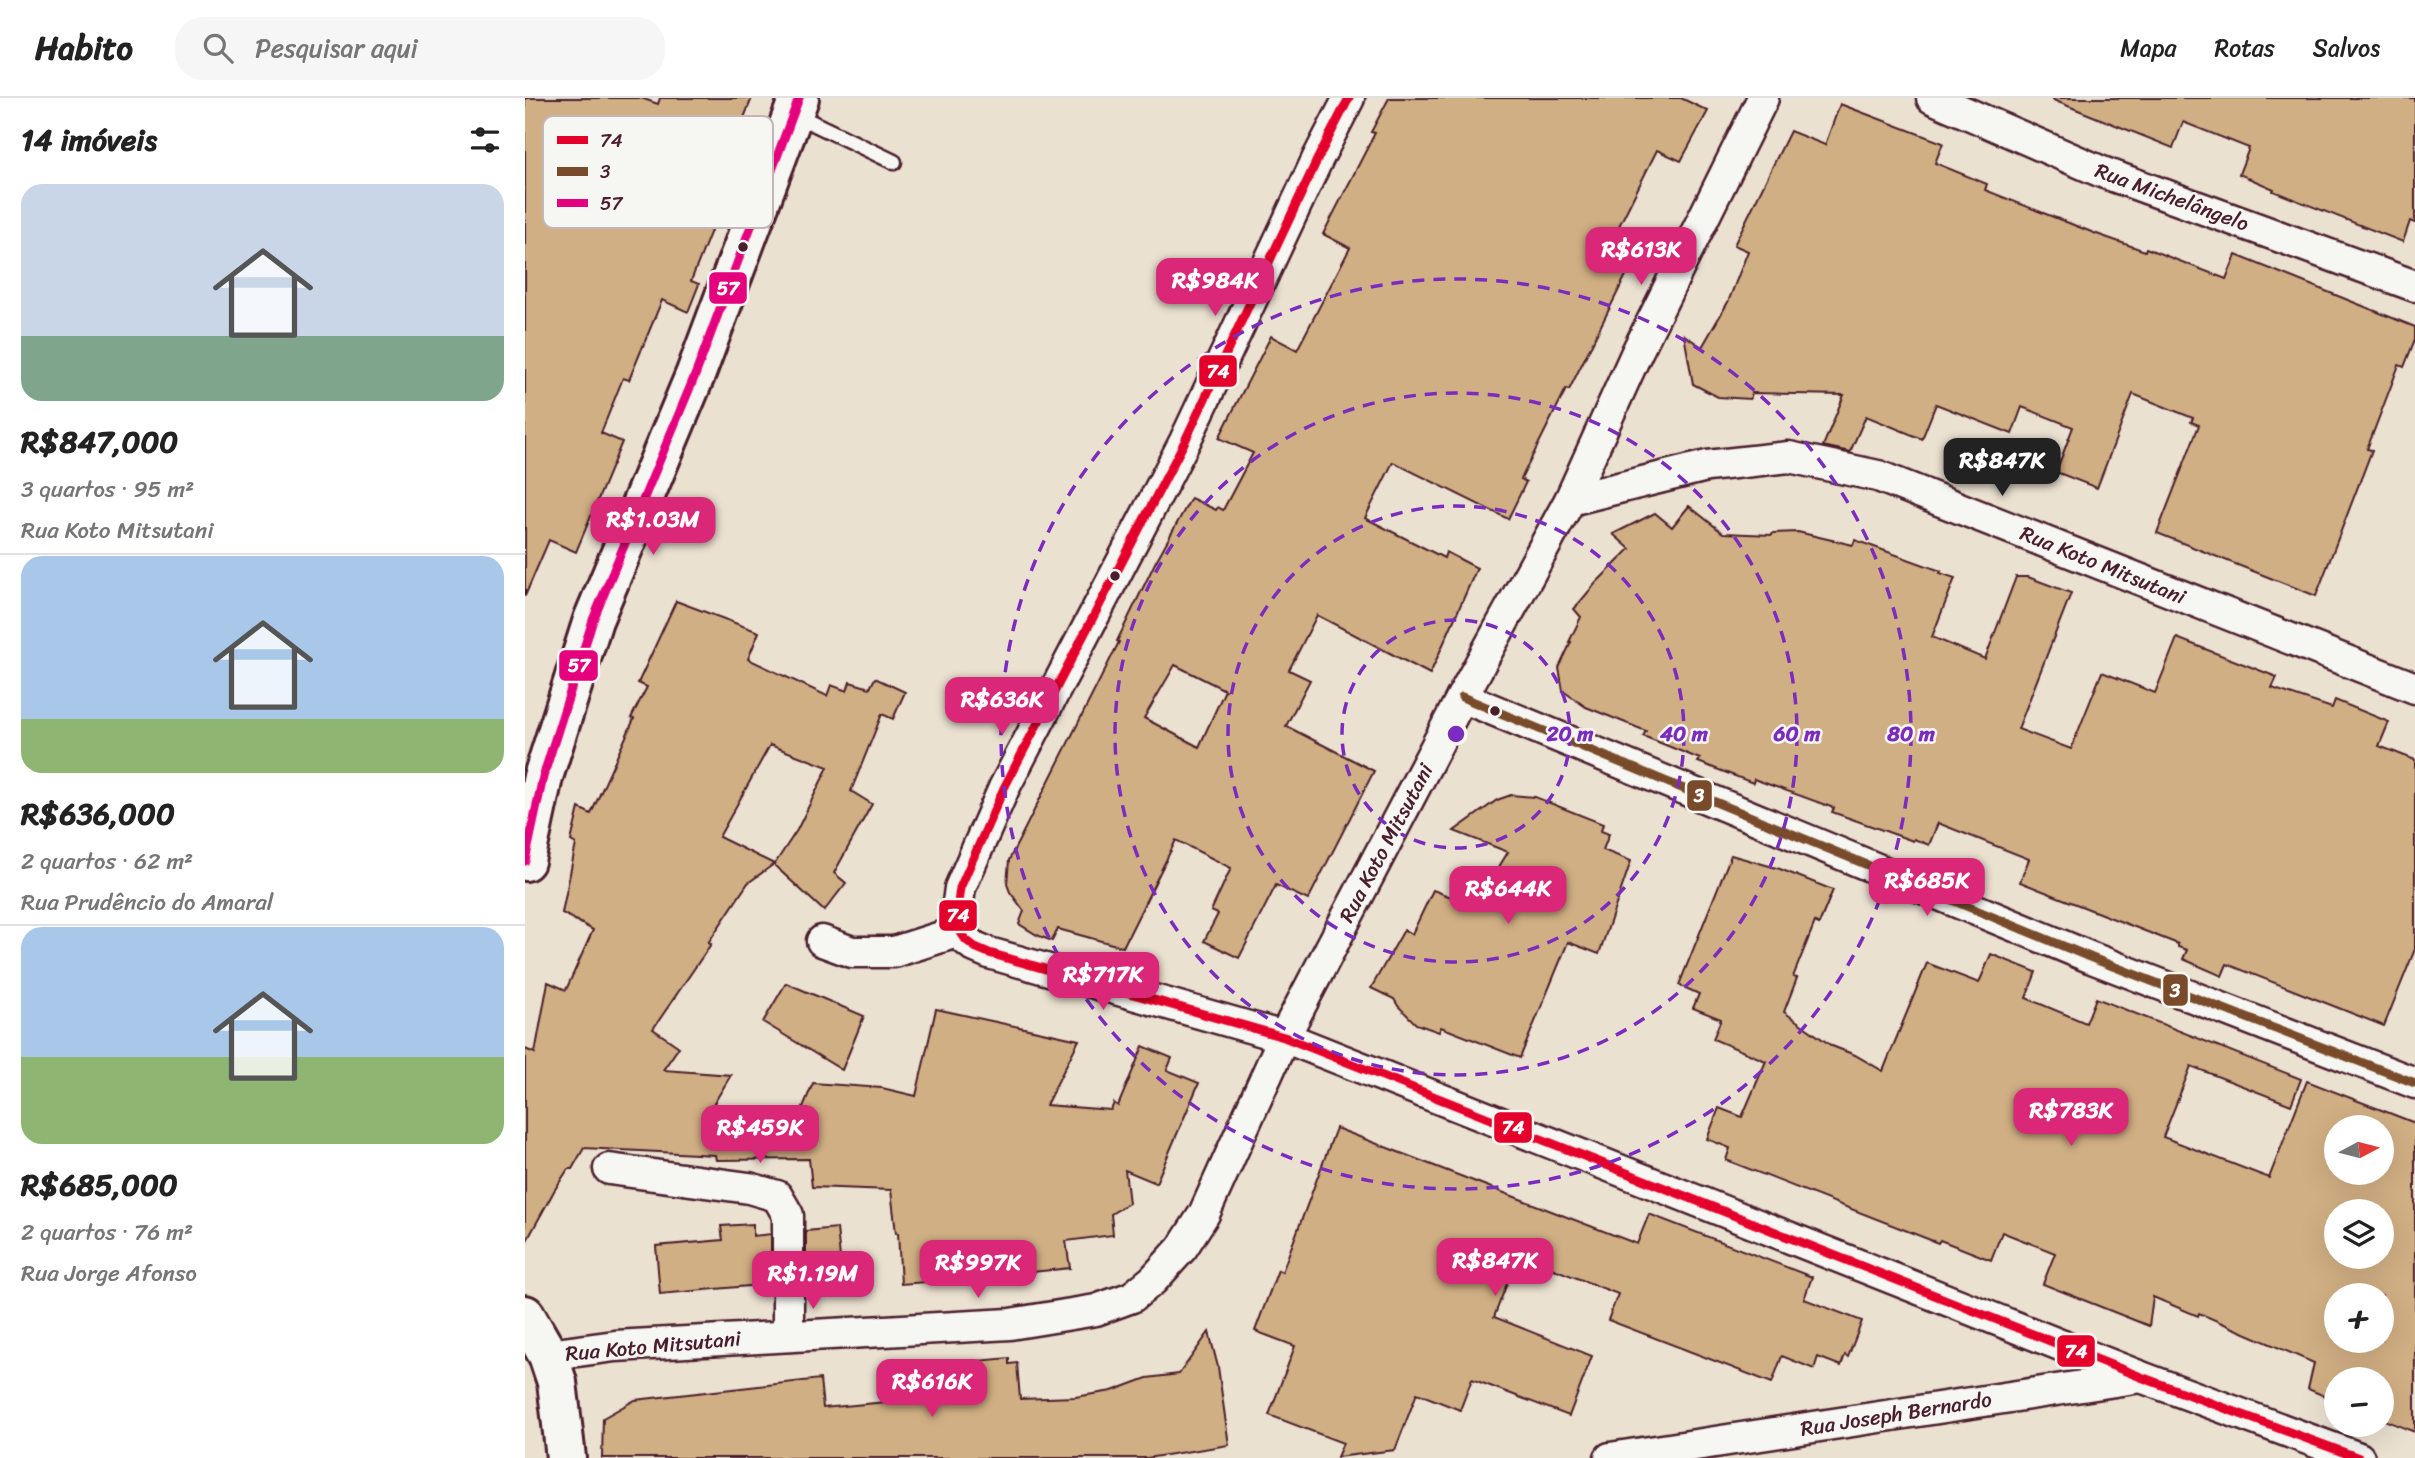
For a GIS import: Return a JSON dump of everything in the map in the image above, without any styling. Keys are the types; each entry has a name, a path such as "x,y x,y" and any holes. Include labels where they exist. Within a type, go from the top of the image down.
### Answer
{"main road":[{"path":"773,167 796,106"},
{"path":"525,861 543,777 593,620 696,373 750,228"},
{"path":"525,1315 548,1355 557,1382 566,1458"}],"street":[{"path":"1349,98 1185,441 1004,788 960,888 957,910 960,932 975,947 989,953 1284,1037 2141,1377 2351,1456"},
{"path":"1570,500 1637,352 1763,98"},
{"name":"Rua Michelângelo","path":"1932,98 2102,172 2415,286"},
{"name":"Rua Koto Mitsutani","path":"548,1355 615,1346 1010,1324 1096,1310 1132,1297 1153,1280 1182,1248 1204,1214 1284,1037 1462,697 1570,500 1707,466 1789,457 1865,473 2415,688"},
{"path":"1462,697 2092,958 2415,1083"},
{"path":"822,942 852,952 894,952 960,932"},
{"path":"609,1169 749,1188 777,1196 788,1215 788,1336"},
{"name":"Rua Joseph Bernardo","path":"1610,1458 2141,1377"}],"lane":[{"path":"796,106 894,162"}],"building":[{"path":"525,98 641,98 658,104 660,98 752,98 745,116 543,116 543,228 712,228 691,281 699,284 688,312 662,300 629,380 623,378 601,433 622,442 576,552 549,540 525,596"},
{"path":"1389,98 1681,98 1708,111 1681,161 1657,150 1619,226 1644,239 1569,390 1566,389 1521,479 1526,482 1508,519 1393,462 1365,518 1444,558 1446,552 1477,568 1430,674 1317,615 1289,670 1310,680 1286,726 1374,771 1308,900 1276,885 1239,958 1204,941 1218,914 1211,911 1231,868 1176,840 1123,947 1058,929 1052,941 1037,935 1019,924 1024,911 1007,884 1009,860 1119,642 1117,641 1155,563 1191,498 1216,510 1218,507 1223,510 1253,453 1219,438 1271,336 1297,350 1350,248 1323,234 1375,133 1371,132","holes":["1175,665 1225,690 1199,747 1144,718"]},
{"path":"2053,98 2415,98 2415,223 2410,221 2403,242 2273,191 2274,189 2239,174 2249,148 2183,122 2173,148"},
{"path":"1840,104 1943,143 1935,163 1987,184 1985,190 2094,233 2145,251 2146,248 2226,279 2236,255 2415,327 2415,339 2404,367 2399,365 2367,449 2372,450 2316,596 2157,533 2199,425 2191,422 2193,418 2133,394 2097,488 2056,472 2073,427 2022,407 2012,434 1936,404 1922,439 1866,416 1850,452 1823,446 1844,395 1752,393 1750,399 1718,397 1693,384 1684,335 1702,347 1728,302 1748,251 1734,245 1790,131 1825,145"},
{"path":"1689,506 1723,533 1772,535 1798,532 1853,545 1855,540 1955,578 1932,637 1985,659 2016,577 2028,577 2071,593 2018,729 2071,749 2102,672 2155,693 2177,638 2277,677 2272,688 2332,708 2335,700 2389,722 2379,746 2415,760 2415,949 2384,1026 2227,964 2222,976 2183,959 2187,950 2178,947 2178,944 2020,882 2029,859 1938,823 1929,845 1832,812 1834,808 1754,779 1753,783 1698,762 1700,759 1643,736 1646,731 1586,707 1563,691 1559,668 1581,617 1574,609 1630,549 1613,534 1655,513 1672,527"},
{"path":"676,601 759,632 748,659 827,696 831,685 847,691 850,682 870,688 875,678 905,692 893,719 882,714 851,791 872,804 834,873 846,883 824,911 774,865 797,830 828,767 770,745 719,837 774,864 748,883 708,943 711,944 653,1029 679,1047 663,1070 731,1075 710,1110 799,1117 813,1083 882,1088 916,1096 936,1009 1079,1040 1046,1105 1111,1110 1114,1103 1118,1106 1143,1046 1172,1058 1167,1070 1199,1083 1156,1183 1125,1170 1129,1203 1111,1214 1113,1235 1066,1241 1070,1268 1023,1273 1020,1248 947,1253 951,1280 901,1284 898,1233 891,1190 812,1187 809,1159 716,1160 715,1155 584,1148 572,1169 568,1169 554,1191 525,1244 525,1049 535,1053 548,982 566,990 593,930 562,913 576,844 571,841 579,808 591,814 634,719 631,718 647,687 638,683"},
{"path":"1511,795 1535,797 1603,824 1601,831 1609,834 1603,850 1631,861 1599,954 1568,942 1520,1058 1441,1027 1439,1032 1416,1024 1394,999 1371,988 1404,930 1412,934 1433,890 1475,906 1508,852 1454,831 1497,800"},
{"path":"1731,855 1780,869 1833,890 1819,924 1815,922 1793,977 1797,978 1784,1012 1832,1046 1883,1071 1927,963 1979,983 1991,954 2036,972 2026,998 2086,1023 2096,998 2301,1079 2291,1105 2191,1066 2163,1137 2269,1178 2307,1081 2415,1123 2415,1432 2394,1424 2394,1367 2324,1367 2324,1396 2308,1389 2314,1363 2199,1313 2198,1316 2153,1297 2149,1326 2043,1284 2055,1253 2002,1232 1991,1260 1940,1240 1938,1243 1726,1160 1730,1148 1707,1139 1719,1108 1742,1117 1766,1061 1713,1039 1721,1019 1693,1008 1699,994 1679,985"},
{"path":"786,983 864,1016 842,1070 763,1022"},
{"path":"1336,1128 1637,1244 1649,1214 1812,1277 1804,1299 1862,1321 1848,1357 1845,1355 1841,1366 1818,1357 1814,1369 1782,1356 1772,1383 1608,1320 1618,1294 1518,1255 1494,1317 1592,1356 1569,1416 1472,1379 1460,1410 1417,1393 1395,1450 1337,1457 1343,1443 1269,1415 1295,1346 1255,1331 1278,1270 1282,1272"},
{"path":"753,1224 753,1236 771,1234 771,1284 660,1294 656,1246 723,1240 721,1226"},
{"path":"837,1228 842,1278 806,1281 806,1231"},
{"path":"1209,1332 1218,1367 1229,1445 1147,1458 602,1458 603,1418 635,1400 820,1379 823,1408 886,1402 883,1375 936,1370 935,1365 1009,1358 1009,1364 1017,1363 1020,1399 1075,1397 1112,1391 1147,1378 1179,1374"}],"transit line":[{"name":"57","path":"773,167 799,98"},
{"name":"74","path":"1349,98 1185,441 1004,788 960,888 957,910 960,931 966,940 989,953 1284,1037 2141,1377 2359,1458"},
{"name":"57","path":"525,861 543,777 593,620 696,373 750,228"},
{"name":"3","path":"1462,697 2092,958 2415,1083"}]}
